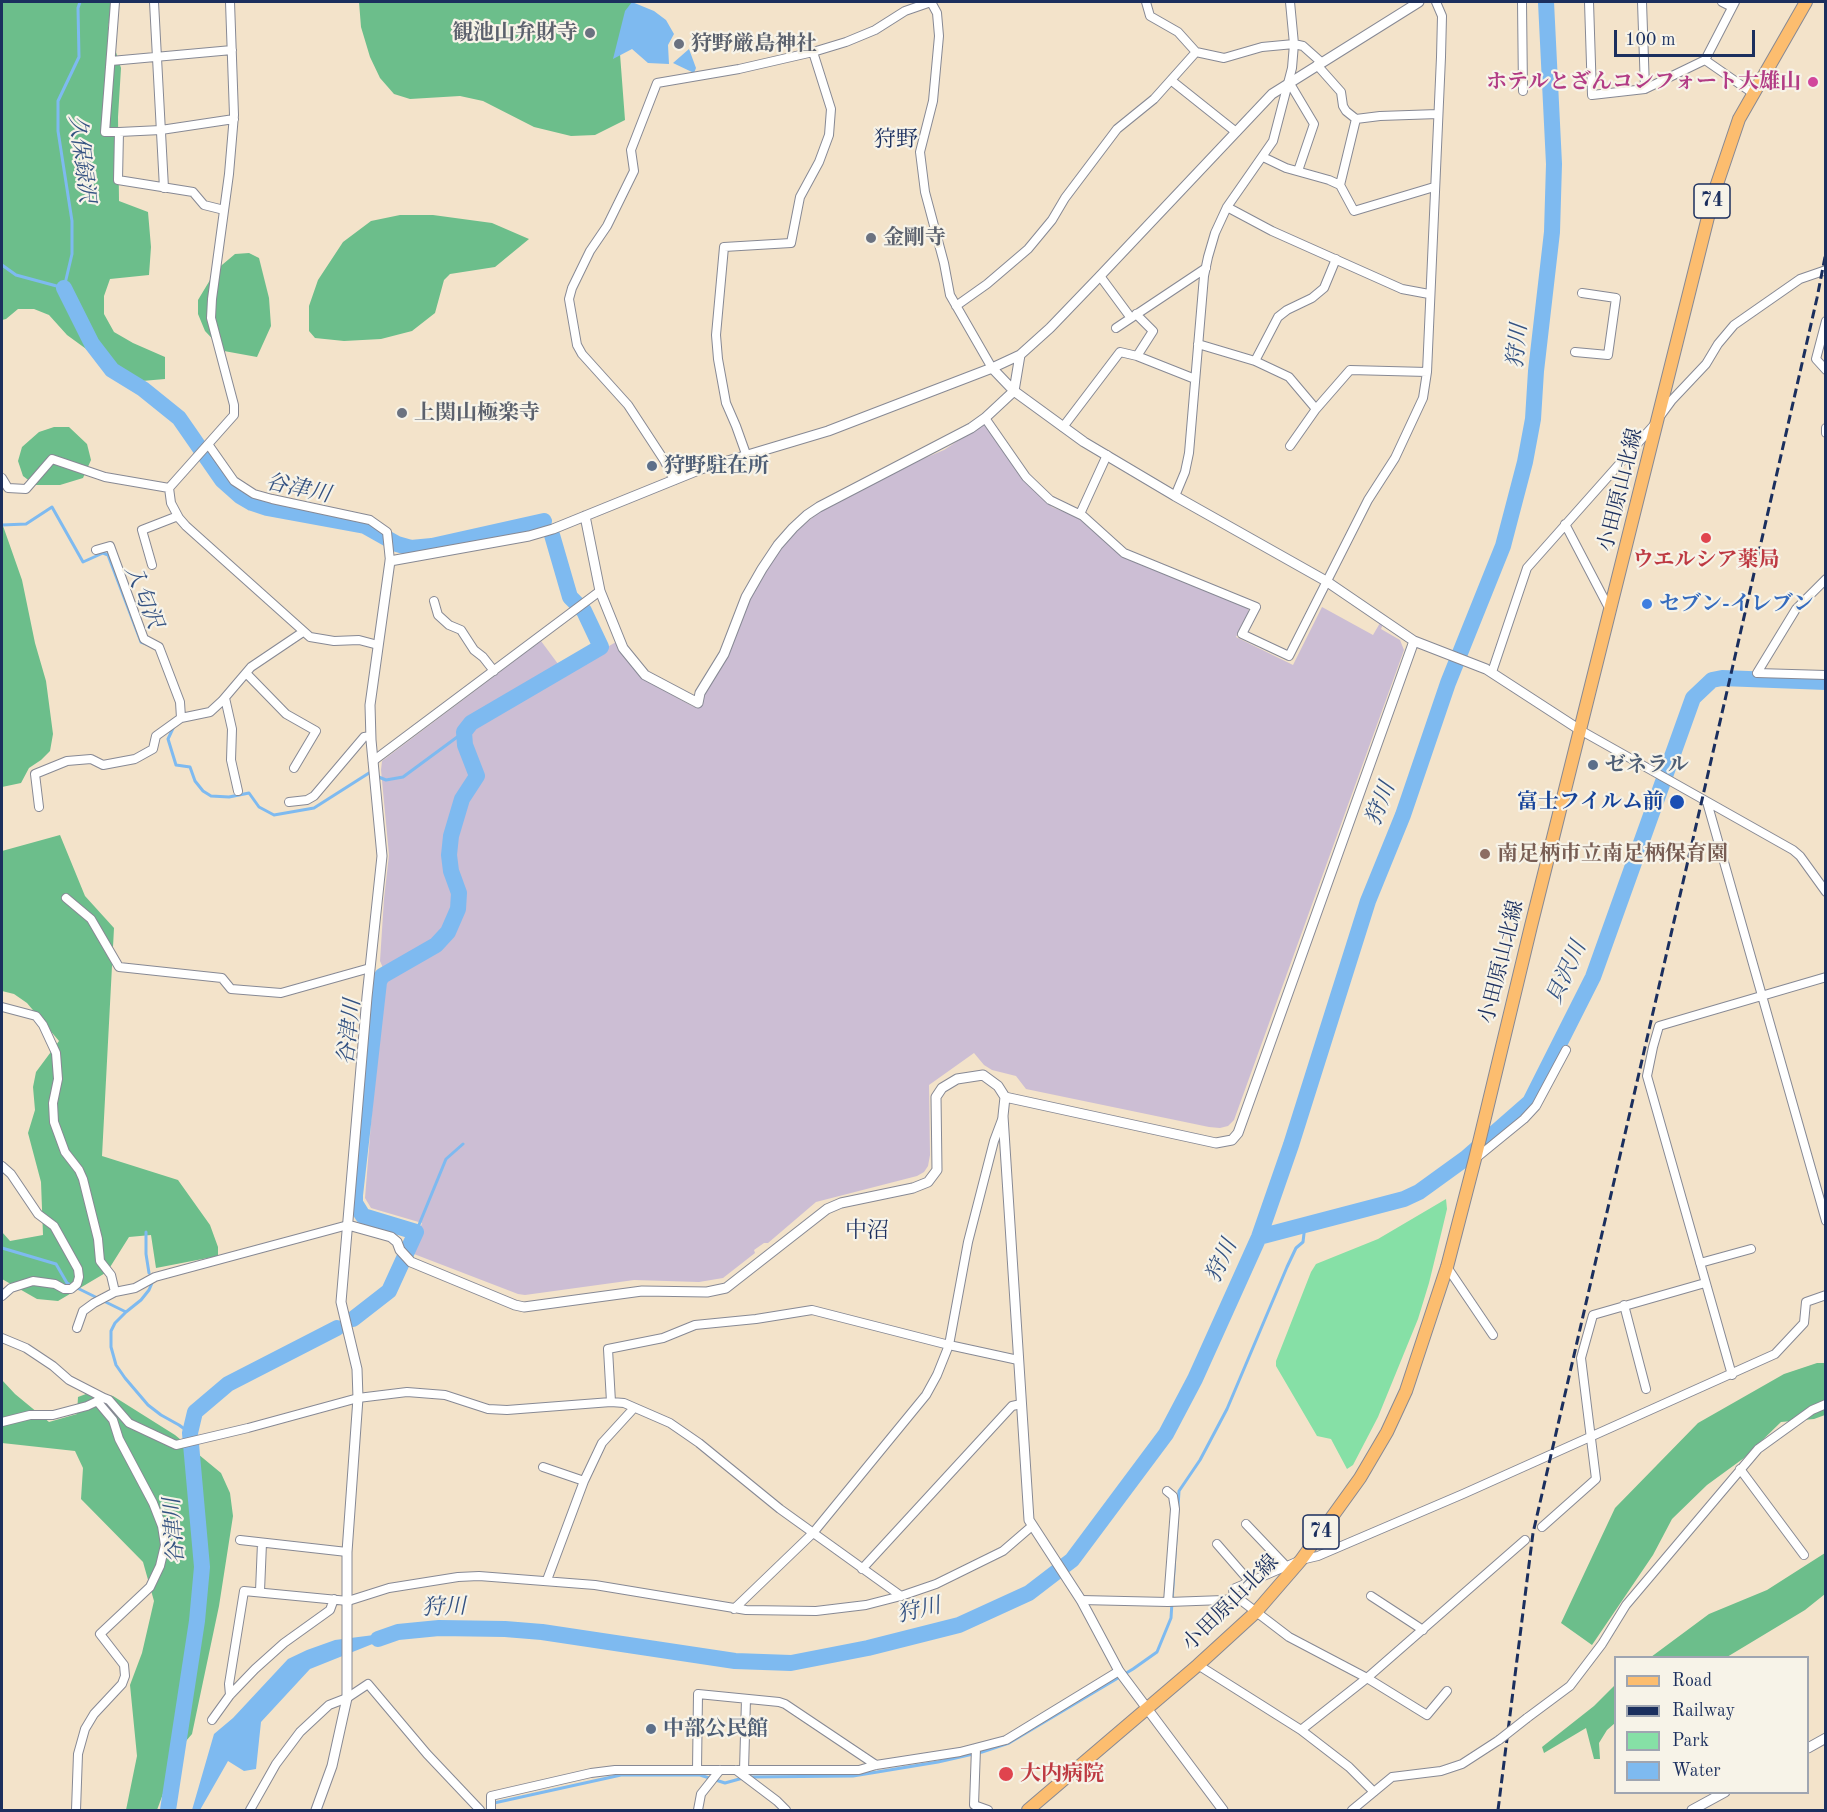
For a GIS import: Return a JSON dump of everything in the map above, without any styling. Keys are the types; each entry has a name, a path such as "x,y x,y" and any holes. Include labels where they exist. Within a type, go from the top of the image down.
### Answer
{"main road":[{"name":"小田原山北線","path":"1028,1810 1257,1612 1301,1560 1360,1478 1387,1432 1406,1391 1447,1267 1714,193 1739,119 1806,2"}],"street":[{"path":"115,2 105,132 161,130 234,119"},
{"path":"154,2 164,188"},
{"path":"230,2 234,119 212,299 212,318 234,405 234,415 169,488 171,503 186,526 310,637 334,641 359,640 378,645"},
{"path":"674,480 664,460 627,405 582,354 577,345 569,299 590,251 608,226 634,171 631,150 657,83 739,69 813,52 875,30 905,11 931,2 937,13 939,36 938,64 928,127 920,152 925,192 950,295 992,368 1014,391 1063,427 1107,455 1326,581 1417,642 1489,670 1580,730 1793,850 1826,892"},
{"path":"1146,2 1150,16 1178,32 1196,52 1224,58 1262,47 1294,44 1303,46 1341,92 1343,106 1356,119 1438,114"},
{"path":"1175,496 1185,472 1189,453 1206,268 1215,233 1227,207 1273,141 1289,82 1294,44 1290,2"},
{"path":"390,561 529,536 553,529 674,480 746,454 828,430 992,368 1020,355 1050,328 1272,94 1419,2"},
{"path":"986,418 1026,477 1050,500 1080,514 1125,553 1256,607 1242,634 1289,656 1368,500 1395,458 1423,398 1427,372 1442,16 1441,8 1436,2"},
{"path":"1522,2 1523,91"},
{"path":"1589,2 1592,95 1645,89 1705,60 1734,4 1722,2"},
{"path":"1642,2 1645,89"},
{"path":"111,61 232,50"},
{"path":"746,454 726,403 718,359 716,335 724,248 791,243 800,197 819,162 829,135 831,109 813,52"},
{"path":"956,306 987,284 1028,249 1052,220 1065,198 1117,129 1155,99 1196,52"},
{"path":"1705,60 1754,94"},
{"path":"1172,81 1236,132"},
{"path":"1289,82 1314,124 1298,171"},
{"path":"1340,185 1356,119"},
{"path":"119,132 118,180 193,192 204,205 224,210"},
{"path":"1263,157 1340,185 1354,211 1434,188"},
{"path":"1227,207 1272,231 1402,289 1429,294"},
{"path":"1255,361 1278,317 1312,298 1324,288 1336,259"},
{"path":"1116,328 1206,268"},
{"path":"1489,670 1527,568 1672,400 1706,364 1718,344 1734,325 1808,274 1826,270"},
{"path":"1100,276 1134,316 1153,331 1137,356"},
{"path":"1575,352 1608,355 1616,298 1582,293"},
{"path":"1826,321 1816,358 1826,370"},
{"path":"1198,344 1255,361 1289,377 1316,409"},
{"path":"1063,427 1120,352 1137,356 1195,379"},
{"path":"585,516 600,591 624,648 645,675 698,703 700,693 723,654 746,597 778,545 793,528 819,507 986,418 1014,391 1020,355"},
{"path":"1290,446 1316,409 1350,370 1427,372"},
{"path":"208,444 234,481 254,494 272,500 370,520 387,532 390,561 370,705 381,856 341,1302 357,1369 358,1398 348,1552 347,1692 332,1766 316,1810"},
{"path":"1080,514 1107,455"},
{"path":"2,478 8,489 26,489 52,459 105,477 169,488"},
{"path":"152,565 142,530 178,516"},
{"path":"1565,524 1610,611"},
{"path":"96,550 110,546 144,639 159,647 180,702 181,718"},
{"path":"1826,579 1796,609 1757,673 1826,675"},
{"path":"373,761 600,591"},
{"path":"434,601 438,615 449,625 461,630 474,650 494,670"},
{"path":"39,807 35,774 67,760 91,759 103,765 135,759 153,748 156,736 181,718 210,712 251,667 303,632"},
{"path":"1005,1097 1216,1143 1228,1142 1236,1136 1417,642"},
{"path":"246,673 286,714 316,731 294,768"},
{"path":"225,698 232,729 231,760 238,791"},
{"path":"289,802 307,800 314,796 364,737 371,736"},
{"path":"1707,802 1826,1221"},
{"path":"66,898 91,919 118,967 222,978 231,989 281,993 370,968"},
{"path":"1732,1375 1647,1076 1653,1047 1659,1026 1826,977"},
{"path":"2,1007 36,1016 43,1025 56,1053 58,1079 53,1103 54,1122 65,1152 80,1170 98,1239 100,1261 111,1275 115,1292"},
{"path":"1474,1159 1524,1119 1536,1106 1566,1050"},
{"path":"77,1328 83,1311 115,1292 135,1288 155,1277 348,1225 391,1237 411,1262 515,1305 524,1306 642,1291 719,1291 726,1288 827,1209 841,1203 913,1188 933,1178 937,1170 938,1158 936,1097 942,1088 957,1079 983,1075 998,1086 1005,1097 1003,1116 1029,1520 1081,1600 1119,1671 1223,1810"},
{"path":"734,1609 813,1533 926,1395 937,1375 949,1345 968,1242 994,1141 1003,1116"},
{"path":"2,1166 11,1174 38,1214 54,1226 78,1269 79,1277 77,1284 71,1289 33,1281 11,1288 2,1296"},
{"path":"1700,1263 1751,1249"},
{"path":"1447,1267 1493,1335"},
{"path":"1542,1527 1596,1479 1581,1358 1593,1315 1705,1283"},
{"path":"1234,1598 1233,1589 1301,1560 1318,1556 1463,1494 1732,1375 1774,1354 1804,1323 1806,1302 1826,1295"},
{"path":"1624,1305 1646,1389"},
{"path":"611,1402 608,1349 663,1338 695,1325 756,1319 812,1310 1018,1360"},
{"path":"2,1338 26,1348 100,1400 113,1420 119,1439 153,1503 162,1526 165,1545 160,1566 150,1587 100,1634 124,1665 125,1676 122,1684 94,1714 85,1729 78,1754 76,1810"},
{"path":"2,1422 30,1415 53,1415 100,1400 109,1400 129,1423 176,1444 249,1428 358,1398 407,1392 445,1395 488,1409 507,1410 624,1403 670,1423 699,1443 780,1509 901,1596"},
{"path":"862,1569 1012,1406 1021,1404"},
{"path":"1352,1810 1392,1778 1441,1771 1462,1764 1480,1754 1570,1686 1602,1644 1626,1605 1758,1449 1812,1410 1826,1404"},
{"path":"547,1580 584,1481 602,1443 634,1408"},
{"path":"543,1467 584,1481"},
{"path":"1740,1469 1804,1555"},
{"path":"1167,1491 1173,1496 1175,1509 1168,1602"},
{"path":"1246,1524 1286,1566"},
{"path":"230,1695 229,1684 244,1591 348,1601 389,1588 479,1576 595,1585 734,1609 782,1612 816,1611 866,1605 936,1584 1004,1551 1032,1526"},
{"path":"240,1540 348,1552"},
{"path":"1301,1730 1367,1678 1525,1540"},
{"path":"260,1591 262,1543"},
{"path":"1217,1544 1250,1582"},
{"path":"1371,1596 1423,1630"},
{"path":"1081,1600 1168,1602 1238,1598 1289,1637 1367,1678 1427,1715 1447,1691"},
{"path":"212,1720 230,1695 268,1656 330,1610 334,1599"},
{"path":"1198,1665 1301,1730 1349,1767 1374,1792"},
{"path":"491,1810 490,1796 591,1773 615,1770 859,1770 976,1748 1006,1740 1119,1671"},
{"path":"250,1810 276,1764 300,1732 347,1692 368,1684 427,1754 480,1810"},
{"path":"698,1770 698,1694 785,1704 876,1765"},
{"path":"740,1770 746,1699"},
{"path":"1809,1747 1826,1738"},
{"path":"976,1748 974,1805 988,1810"},
{"path":"698,1810 701,1794 720,1770"},
{"path":"740,1770 786,1810"},
{"path":"1692,1810 1721,1794"}],"shaded area":[{"path":"983,424 989,427 1026,482 1052,507 1077,517 1123,557 1248,607 1249,614 1236,637 1293,665 1322,607 1373,635 1380,623 1383,624 1381,629 1400,640 1404,650 1234,1120 1228,1126 1209,1127 1026,1089 1016,1076 992,1070 984,1065 974,1053 929,1085 930,1155 924,1172 917,1176 816,1202 768,1243 754,1250 755,1253 723,1278 699,1282 634,1280 525,1295 414,1254 414,1246 422,1223 371,1208 365,1198 381,998 383,968 380,961 389,855 382,761 541,641 564,672 616,642 621,652 643,679 694,707 720,670 750,599 768,565 796,531 822,510 908,465 944,450"}],"green space":[{"path":"2,2 114,2 108,27 121,68 118,117 119,201 148,212 151,247 149,275 110,279 104,296 104,314 114,332 165,357 165,379 142,381 115,370 67,335 49,315 34,309 18,309 2,320"},
{"path":"359,2 633,2 620,54 625,120 595,135 571,136 534,127 483,101 460,96 410,99 394,94 380,78 370,57 361,27"},
{"path":"400,215 433,215 492,223 529,239 495,267 450,274 444,280 435,313 412,331 381,339 344,341 315,338 309,331 309,306 318,280 343,242 371,221"},
{"path":"249,253 259,258 269,298 271,326 257,357 224,351 205,331 198,314 198,300 216,270 235,254"},
{"path":"54,427 69,427 87,444 91,460 83,478 60,485 35,485 23,476 18,461 22,447 39,432"},
{"path":"2,523 22,580 35,643 46,681 53,734 50,751 29,768 21,783 2,787"},
{"path":"60,835 85,896 114,928 102,1156 178,1180 210,1225 218,1247 218,1256 156,1268 151,1235 129,1237 107,1272 58,1301 37,1299 2,1279 2,1232 10,1241 43,1235 41,1182 28,1133 35,1110 33,1087 36,1072 59,1041 27,1003 14,994 2,991 2,851"},
{"path":"1446,1199 1447,1209 1418,1319 1378,1417 1353,1465 1347,1469 1331,1439 1317,1436 1276,1366 1276,1361 1316,1264 1378,1239"},
{"path":"1817,1363 1825,1363 1825,1415 1814,1419 1781,1422 1744,1458 1707,1485 1672,1519 1653,1555 1592,1645 1561,1623 1615,1508 1698,1423 1784,1374"},
{"path":"2,1380 49,1422 77,1414 78,1397 100,1393 113,1396 175,1435 221,1473 230,1493 233,1516 219,1606 192,1734 180,1748 157,1810 126,1810 137,1756 130,1685 142,1653 154,1601 143,1562 81,1499 83,1468 75,1451 2,1443"},
{"path":"1825,1553 1825,1594 1805,1610 1729,1656 1652,1656 1709,1614 1767,1590"},
{"path":"1614,1686 1614,1724 1599,1743 1600,1759 1594,1759 1586,1728 1544,1753 1542,1747 1594,1706"}],"water":[{"path":"632,2 654,11 666,20 674,34 668,45 669,64 648,63 632,49 613,59 625,11"},
{"path":"689,49 696,68 694,73 673,63"},
{"path":"405,1631 310,1669 261,1722 256,1769 244,1771 228,1761 200,1810 192,1810 214,1734 233,1718 288,1659 335,1640"}],"waterway":[{"name":"久保録沢","path":"2,265 16,275 64,288 72,254 72,221 58,131 58,101 79,57 78,8 80,2"},
{"name":"狩川","path":"378,1639 398,1632 439,1628 505,1629 542,1632 735,1661 791,1663 868,1648 959,1625 1029,1593 1072,1560 1166,1434 1195,1379 1259,1237 1291,1145 1368,901 1403,815 1448,683 1503,546 1525,462 1533,419 1536,371 1552,232 1554,164 1546,2"},
{"name":"谷津川","path":"64,288 92,344 112,370 143,389 179,418 222,480 252,503 267,508 365,526 397,544 411,548 432,546 544,521"},
{"name":"入匂沢","path":"2,525 26,524 52,507 83,562 103,553 108,555 141,642 149,645"},
{"name":"谷津川","path":"353,1319 389,1291 416,1232 363,1216 355,1203 355,1195 379,982 382,976 436,945 448,932 458,909 459,893 451,871 449,855 451,836 462,799 477,776 465,745 464,732 471,723 601,647 584,611 570,597 552,535"},
{"name":"貝沢川","path":"1259,1237 1404,1199 1419,1192 1466,1158 1530,1102 1593,977 1693,698 1712,680 1722,678 1826,682"},
{"name":"入匂沢","path":"175,724 168,739 176,765 190,767 195,781 203,791 211,796 229,797 249,793 259,807 274,815 314,808 369,773 386,780 403,777 464,732"},
{"path":"416,1232 446,1159 463,1144"},
{"path":"749,1777 853,1776 982,1752 1009,1743 1133,1669 1157,1652 1171,1618 1179,1491 1200,1460 1227,1409 1287,1267 1296,1248 1303,1242 1305,1225"},
{"path":"146,1232 149,1273"},
{"path":"2,1248 56,1264 67,1283 126,1312 115,1323 111,1331 111,1347 116,1365 148,1405 190,1433"},
{"path":"126,1312 141,1300 152,1283"},
{"name":"谷津川","path":"168,1810 197,1621 202,1567 190,1433 195,1412 228,1384 337,1328"},
{"path":"494,1803 621,1775 700,1775 725,1783 743,1778"}],"railway":[{"path":"1498,1810 1533,1533 1826,252"}],"place":[{"name":"観池山弁財寺","path":"590,33"},
{"name":"狩野厳島神社","path":"679,44"},
{"name":"ホテルとざんコンフォート大雄山","path":"1813,82"},
{"name":"金剛寺","path":"871,238"},
{"name":"上関山極楽寺","path":"402,413"},
{"name":"狩野駐在所","path":"652,466"},
{"name":"ウエルシア薬局","path":"1706,538"},
{"name":"セブン-イレブン","path":"1647,604"},
{"name":"ゼネラル","path":"1593,765"},
{"name":"富士フイルム前","path":"1677,802"},
{"name":"南足柄市立南足柄保育園","path":"1485,854"},
{"name":"中部公民館","path":"651,1729"},
{"name":"大内病院","path":"1006,1774"}],"district":[{"name":"狩野","path":"896,140"},
{"name":"中沼","path":"867,1231"}]}
